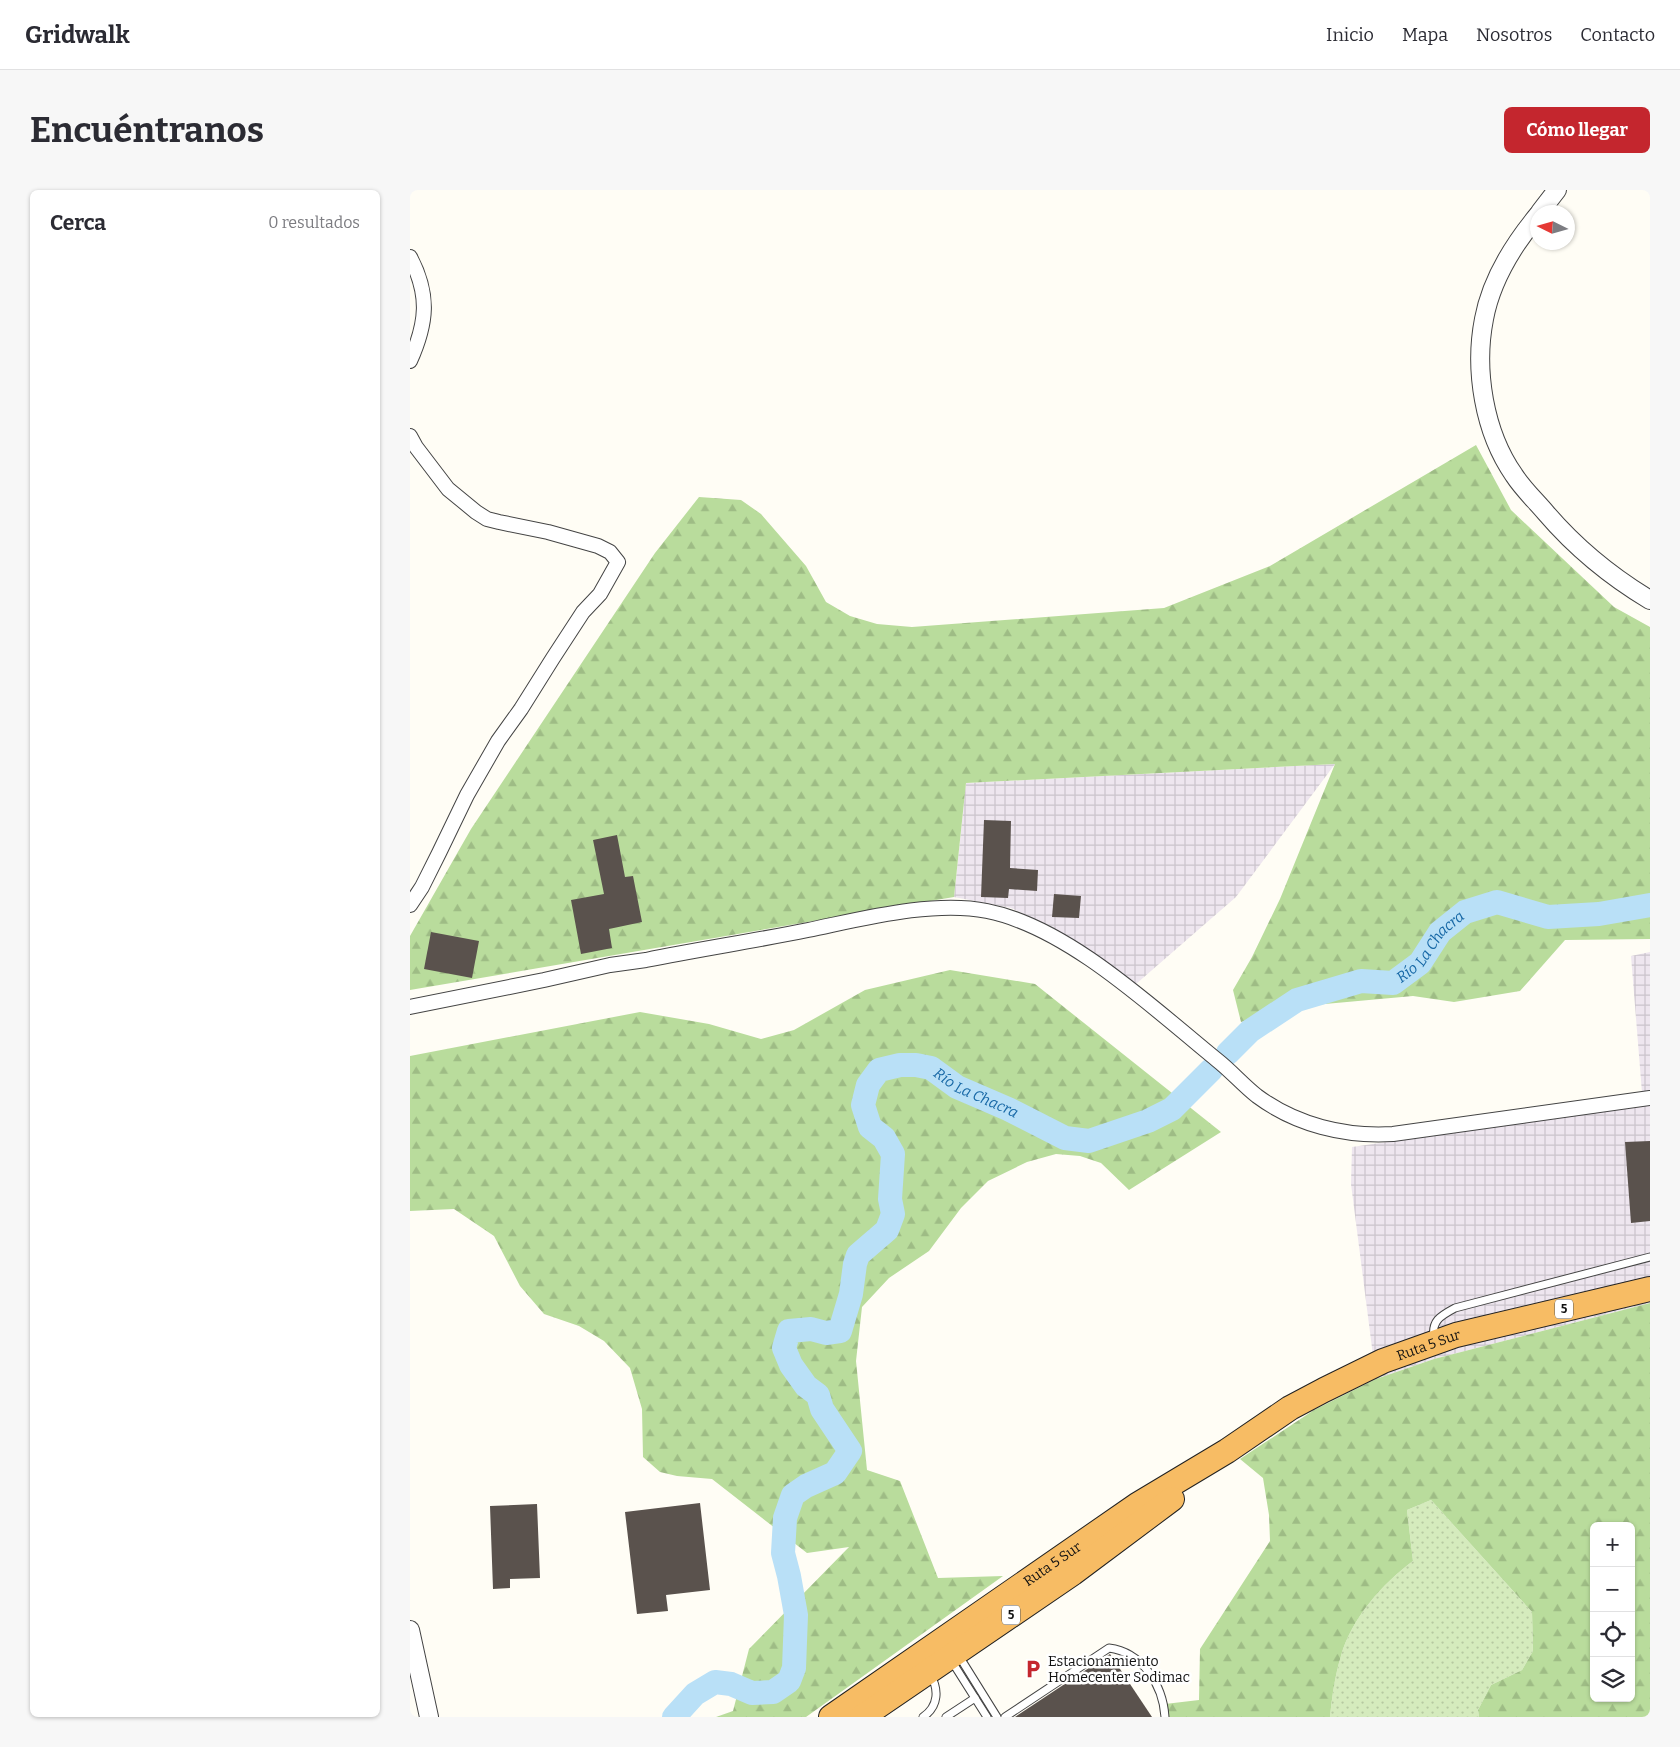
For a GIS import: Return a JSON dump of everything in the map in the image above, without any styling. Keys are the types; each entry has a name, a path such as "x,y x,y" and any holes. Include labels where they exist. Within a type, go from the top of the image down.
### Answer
{"highway":[{"name":"Ruta 5 Sur","path":"831,1717 898,1671 949,1651 1073,1573 1160,1509 1226,1451 1290,1408 1324,1390 1383,1361 1478,1328 1650,1289"},
{"name":"Ruta 5 Sur","path":"862,1717 929,1671 949,1651"},
{"path":"898,1671 914,1668 929,1671"}],"street":[{"path":"1546,205 1557,190"},
{"path":"1530,226 1516,245 1504,267 1484,318 1480,361 1484,397 1491,426 1514,476 1555,523 1603,568 1650,600"},
{"path":"410,257 421,287 425,310 422,333 410,361"},
{"path":"410,436 416,447 448,489 487,519 548,532 598,546 610,552 618,562 604,589 583,612 521,709 498,741 467,795 440,854 410,905"},
{"path":"410,1007 610,965 646,960 691,950 880,916 940,907 973,908 1024,922 1067,945 1117,979 1192,1039 1258,1096 1292,1116 1321,1127 1362,1134 1393,1134 1650,1098"},
{"path":"410,1630 429,1717"}],"lane":[{"path":"1434,1342 1433,1330 1437,1321 1454,1308 1650,1257"},
{"path":"1004,1717 1109,1648 1119,1650 1147,1668 1159,1690 1166,1717"},
{"path":"949,1651 987,1717"},
{"path":"949,1651 997,1717"},
{"path":"923,1717 930,1713 937,1696 936,1683 929,1671"},
{"path":"946,1717 975,1698"}],"shaded area":[{"path":"1335,764 1236,897 1136,984 1052,927 1011,908 954,897 966,783"},
{"path":"1650,952 1650,1303 1434,1359 1376,1379 1351,1184 1352,1147 1643,1105 1631,956"}],"green space":[{"path":"1476,445 1511,510 1614,607 1650,627 1650,939 1565,940 1520,991 1454,1002 1413,996 1303,1006 1241,1022 1233,990 1252,957 1280,899 1335,764 966,783 954,897 410,990 410,936 471,829 655,553 699,497 741,500 761,514 806,566 826,602 850,616 877,624 912,627 1164,608 1270,566"},
{"path":"950,970 1035,984 1221,1132 1129,1190 1101,1163 1080,1156 1056,1154 1027,1162 988,1181 961,1208 929,1251 889,1278 862,1307 856,1361 867,1470 900,1481 938,1578 1003,1576 806,1717 716,1717 733,1711 749,1649 849,1547 807,1553 712,1479 677,1476 660,1472 643,1457 642,1409 630,1368 604,1341 579,1326 544,1314 520,1286 494,1236 454,1209 410,1211 410,1056 640,1012 709,1024 761,1039 794,1030 865,990"},
{"path":"1650,1303 1650,1717 1479,1717 1478,1710 1491,1685 1522,1670 1533,1651 1532,1612 1431,1500 1407,1510 1413,1561 1380,1591 1360,1615 1352,1629 1339,1663 1330,1717 1165,1717 1165,1704 1199,1700 1200,1649 1270,1541 1269,1515 1263,1478 1240,1459 1314,1410 1376,1379 1434,1359"},
{"path":"1431,1500 1532,1612 1533,1651 1522,1670 1491,1685 1478,1710 1479,1717 1330,1717 1339,1663 1352,1629 1369,1603 1390,1580 1413,1561 1407,1510"}],"building":[{"path":"984,820 1011,821 1010,868 1038,870 1037,891 1009,889 1008,898 981,897"},
{"path":"617,835 625,877 633,876 642,922 609,929 612,948 581,954 571,900 604,894 593,840"},
{"path":"1054,894 1081,896 1079,918 1052,917"},
{"path":"431,932 479,941 472,978 424,969"},
{"path":"1650,1141 1650,1221 1631,1223 1625,1142"},
{"path":"700,1503 710,1590 666,1595 668,1611 637,1614 625,1512"},
{"path":"537,1504 540,1578 510,1579 510,1588 493,1589 490,1506"},
{"path":"1110,1654 1152,1717 1015,1717"}],"waterway":[{"name":"Río La Chacra","path":"1228,1053 1250,1031 1297,1000 1361,981 1393,983 1420,963 1440,932 1465,912 1497,902 1548,917 1599,914 1650,905"},
{"name":"Río La Chacra","path":"674,1717 695,1694 715,1682 731,1684 752,1693 773,1692 789,1681 794,1668 796,1615 783,1553 785,1518 793,1495 806,1486 835,1473 850,1451 822,1409 818,1395 806,1386 791,1365 784,1348 789,1331 811,1329 826,1333 840,1331 851,1294 858,1255 887,1230 893,1214 890,1199 893,1154 884,1138 870,1127 863,1105 868,1085 879,1070 900,1065 916,1065 931,1068 957,1087 1008,1109 1065,1138 1089,1141 1148,1121 1172,1109 1211,1070"}],"place":[{"name":"Estacionamiento Homecenter Sodimac","path":"1033,1669"}]}
